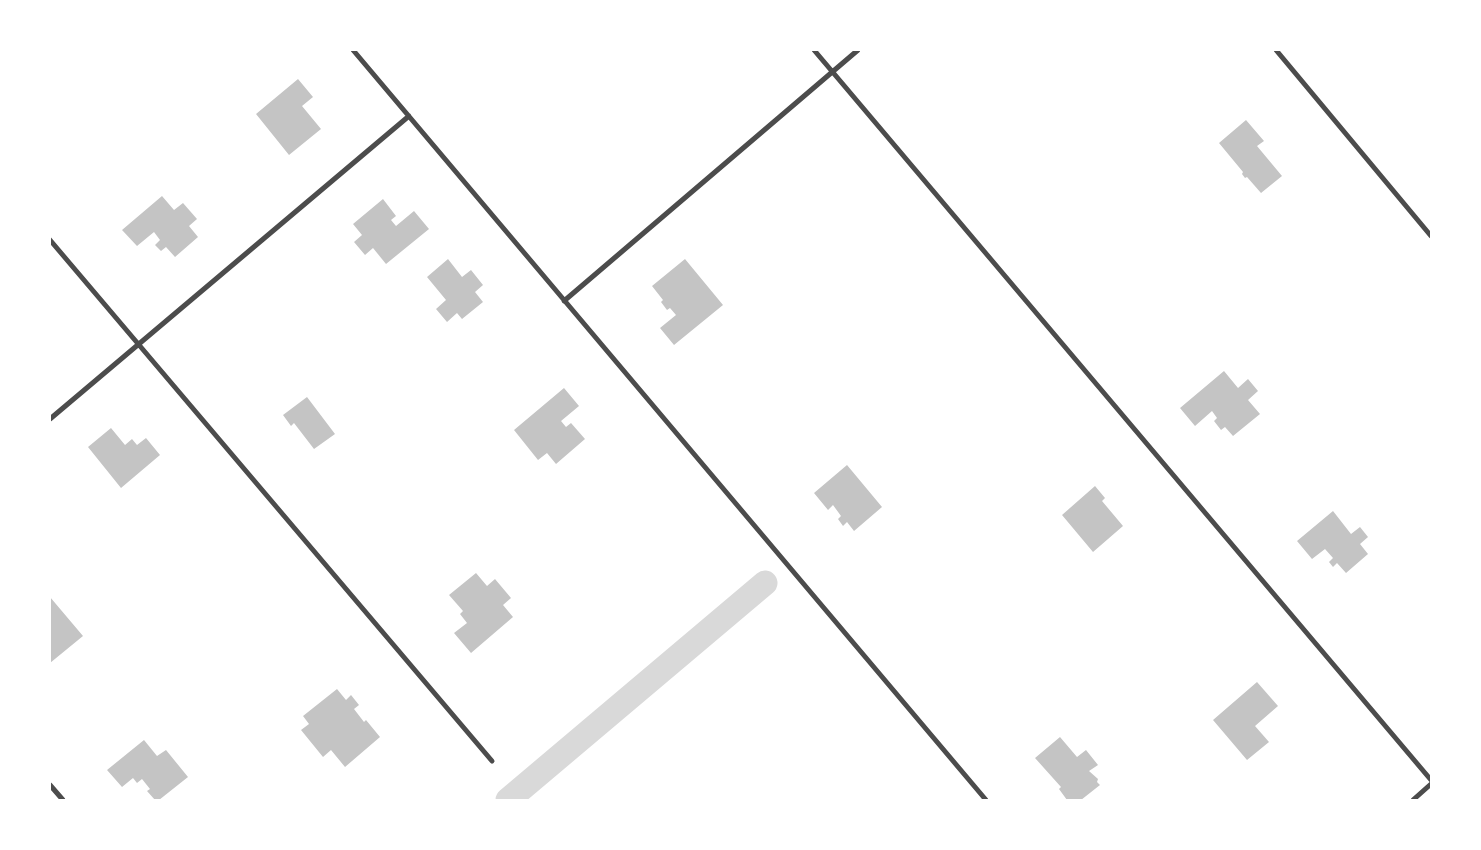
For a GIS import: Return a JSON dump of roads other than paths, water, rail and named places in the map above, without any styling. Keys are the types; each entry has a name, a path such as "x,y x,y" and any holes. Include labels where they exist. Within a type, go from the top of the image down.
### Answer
{"street":[{"path":"354,50 986,800"},
{"path":"814,50 1431,780"},
{"path":"564,301 858,50"},
{"path":"1276,50 1431,236"},
{"path":"50,419 409,116"},
{"path":"50,240 492,762"},
{"path":"50,784 63,800"},
{"path":"1412,800 1431,784"}],"waterway":[{"path":"508,800 765,583"}]}
